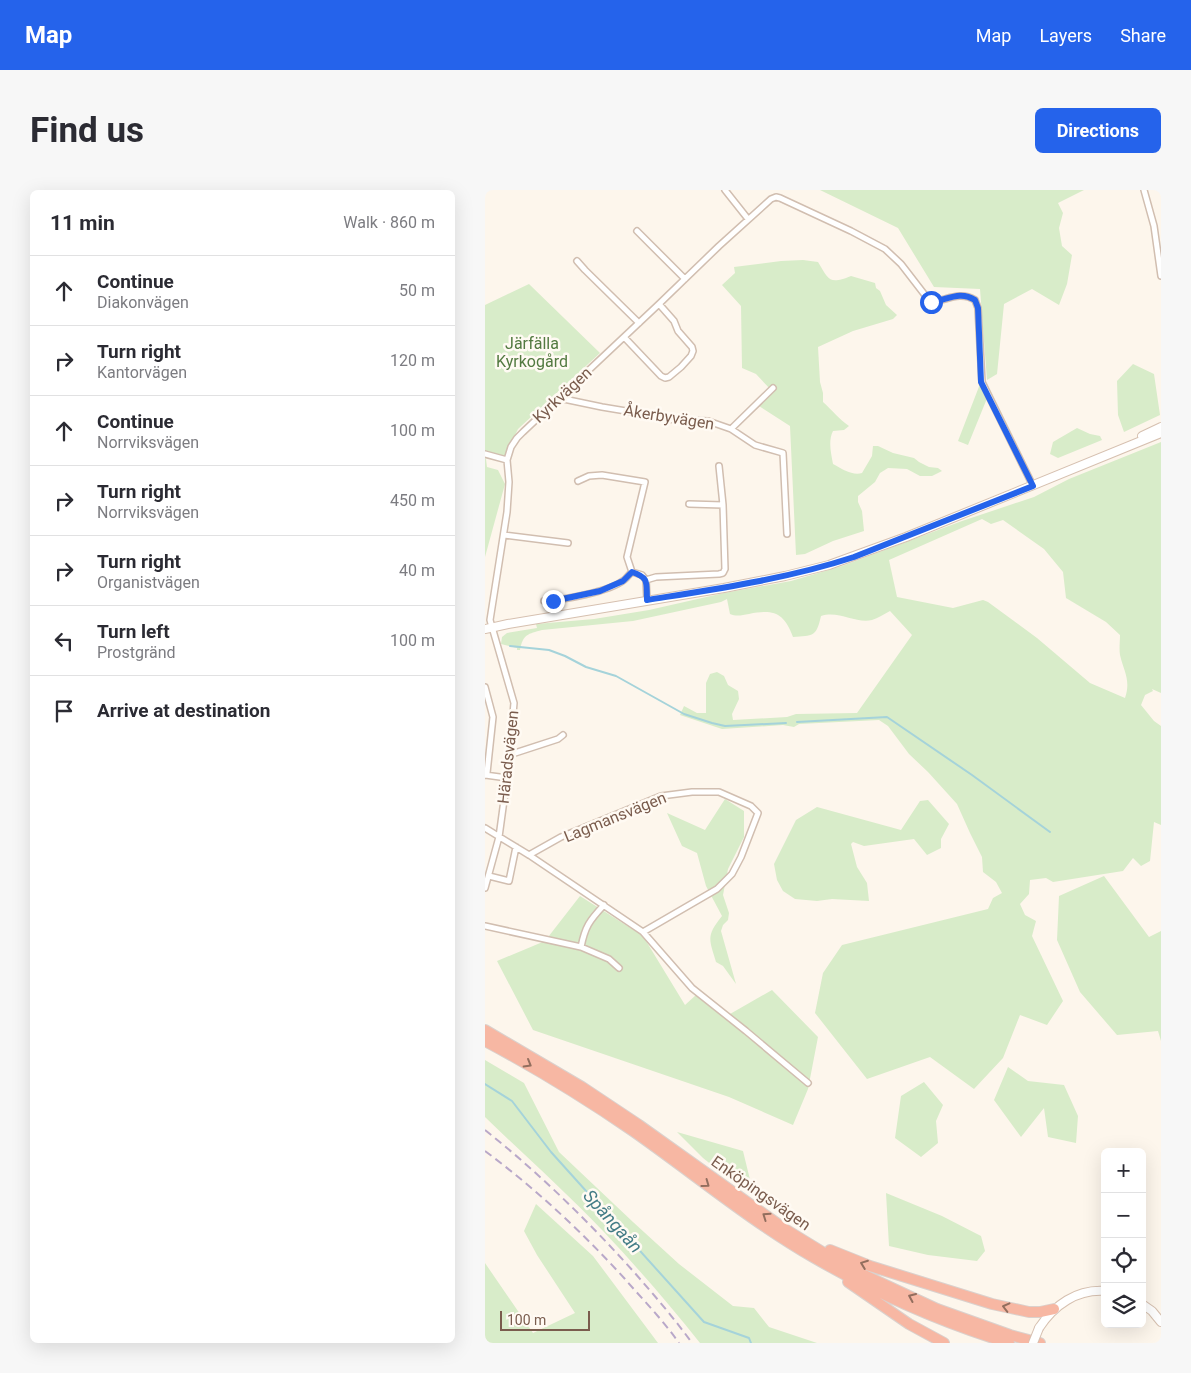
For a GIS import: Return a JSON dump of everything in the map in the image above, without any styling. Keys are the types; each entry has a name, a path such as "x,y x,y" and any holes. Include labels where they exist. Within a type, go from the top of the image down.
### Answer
{"highway":[{"name":"Enköpingsvägen","path":"485,1030 582,1087 639,1125 785,1229 847,1267 928,1305 1009,1335 1040,1343"},
{"name":"Enköpingsvägen","path":"485,1041 577,1094 634,1132 743,1211 813,1256 871,1288 909,1306 957,1326 1009,1343"},
{"path":"785,1229 870,1266 992,1304 1040,1312 1054,1309"},
{"path":"813,1256 881,1306 944,1343"}],"street":[{"path":"725,190 748,219"},
{"path":"1144,190 1151,215 1161,276"},
{"name":"Kyrkvägen","path":"488,628 509,496 507,460 511,447 517,438 624,336 748,219 775,197 851,231 885,249 901,264 931,302 960,295 975,300 978,308 981,382 1033,486"},
{"path":"637,231 685,279"},
{"path":"577,261 639,323"},
{"path":"624,336 661,376 669,377 691,356 693,351 692,347 678,331 674,321 659,304"},
{"path":"731,429 773,388"},
{"name":"Åkerbyvägen","path":"559,398 662,419 707,421 731,429 755,445 783,453 787,534"},
{"path":"1091,462 1161,427"},
{"path":"488,628 724,588 829,565 906,537 1160,434"},
{"path":"485,454 507,460"},
{"path":"646,580 656,577 723,573 725,564 723,505 719,466"},
{"path":"578,481 589,476 602,474 645,482 627,557 632,572 646,580 647,600"},
{"path":"689,504 723,505"},
{"path":"504,535 568,543"},
{"path":"544,601 553,601 600,591 623,581 632,572"},
{"name":"Häradsvägen","path":"485,888 499,837 514,702 488,628"},
{"path":"485,687 493,717 487,773 485,775 507,778"},
{"path":"509,755 563,736"},
{"name":"Lagmansvägen","path":"529,855 561,837 661,796 692,792 719,792 751,806 758,813 741,857 732,874 717,890 643,932"},
{"path":"485,828 517,847 643,932 692,988 808,1083"},
{"path":"489,876 509,881 517,847"},
{"path":"581,948 585,930 591,918 604,905"},
{"path":"485,926 581,948 609,959 619,968"},
{"path":"1033,1343 1045,1318 1064,1301 1077,1295 1101,1291"},
{"path":"1146,1307 1161,1322"}],"green space":[{"path":"820,190 1084,190 1058,203 1063,213 1059,228 1062,246 1072,255 1067,284 1059,305 1032,289 1004,304 997,374 987,380 980,289 934,287 898,228"},
{"path":"803,260 818,262 830,279 838,280 851,276 875,283 886,305 897,315 893,319 853,331 818,347 823,402 849,426 844,430 833,431 831,435 830,443 833,464 851,473 862,473 872,456 873,446 878,446 893,453 914,458 929,467 938,468 942,471 932,476 920,476 907,469 888,468 880,473 875,482 858,496 864,531 833,541 805,554 796,555 790,426 759,406 772,391 756,374 742,368 741,306 722,285 735,273 734,267"},
{"name":"Järfälla Kyrkogård","path":"529,284 600,353 518,429 505,456 485,452 485,305"},
{"path":"1133,364 1154,374 1160,415 1124,432 1118,415 1117,381"},
{"path":"980,384 988,396 968,445 958,441"},
{"path":"1077,428 1100,436 1102,440 1058,458 1050,454 1053,442"},
{"path":"1161,442 1161,693 1152,689 1153,691 1145,695 1141,705 1154,721 1161,726 1161,825 1154,822 1150,861 1141,866 1133,858 1123,871 1053,882 1046,878 1030,880 1029,894 1020,904 1025,915 1036,921 1032,936 1063,1001 1047,1025 1020,1015 1003,1058 974,1089 930,1057 867,1079 815,1013 823,973 842,945 988,909 993,898 1002,893 996,882 983,872 982,857 957,804 909,754 888,726 879,720 799,724 794,727 783,725 722,729 680,715 684,706 697,713 706,713 706,683 710,674 717,672 724,676 728,685 738,691 739,699 732,714 733,720 787,717 796,714 857,713 912,635 890,611 866,621 834,615 821,616 813,634 793,637 782,618 772,613 765,612 739,616 730,614 727,599 721,602 633,621 542,630 527,636 520,650 501,644 502,637 507,633 537,628 536,624 594,619 649,610 724,593 791,581 842,566 962,521 1034,497 1069,479","holes":["982,519 991,524 1003,520 1044,549 1063,572 1066,598 1106,622 1120,635 1120,655 1127,681 1125,698 1090,683 1037,638 988,602 983,600 953,608 897,597 889,560"]},
{"path":"485,458 487,467 498,470 505,484 485,557"},
{"path":"725,799 744,811 744,837 728,869 723,895 729,913 728,920 723,925 721,931 736,984 723,966 716,962 710,938 713,928 722,916 706,886 697,853 682,846 667,813 705,830"},
{"path":"928,800 949,824 941,839 941,848 927,855 914,839 864,846 853,842 851,844 857,867 867,883 869,901 795,899 783,891 777,880 774,864 796,820 817,807 901,830 920,801"},
{"path":"1104,876 1149,937 1161,931 1161,1041 1158,1031 1117,1035 1080,992 1057,940 1059,896"},
{"path":"580,896 643,936 685,1005 696,995 760,1046 762,1040 730,1014 772,990 818,1037 808,1089 793,1125 729,1097 533,1030 497,961 545,941"},
{"path":"485,1060 524,1083 559,1152 679,1264 733,1306 754,1308 769,1327 817,1343 700,1343 653,1286 603,1231 485,1117"},
{"path":"1008,1067 1028,1081 1064,1085 1078,1116 1076,1143 1048,1137 1044,1108 1021,1137 994,1100"},
{"path":"924,1082 943,1105 936,1121 938,1143 921,1157 895,1138 901,1096"},
{"path":"677,1132 743,1151 753,1192 728,1178 703,1158"},
{"path":"886,1193 942,1216 981,1236 985,1251 977,1261 928,1255 889,1246"},
{"path":"536,1204 593,1256 658,1343 485,1343 485,1263 533,1333 575,1313 537,1255 524,1231"}],"waterway":[{"path":"510,646 549,650 565,656 586,667 616,676 684,714 712,723 725,726 786,723"},
{"path":"797,722 887,717 972,775 1050,832"},
{"name":"Spångaån","path":"485,1084 512,1101 551,1152 704,1322 749,1338 751,1343"}],"railway":[{"path":"485,1130 544,1180 599,1234 649,1289 692,1343"},
{"path":"485,1151 540,1196 592,1245 653,1310 679,1343"}],"route":[{"path":"553,601 600,591 623,581 632,572 646,580 647,600 785,576 854,557 1033,486 981,382 978,308 975,300 960,295 931,302"}]}
